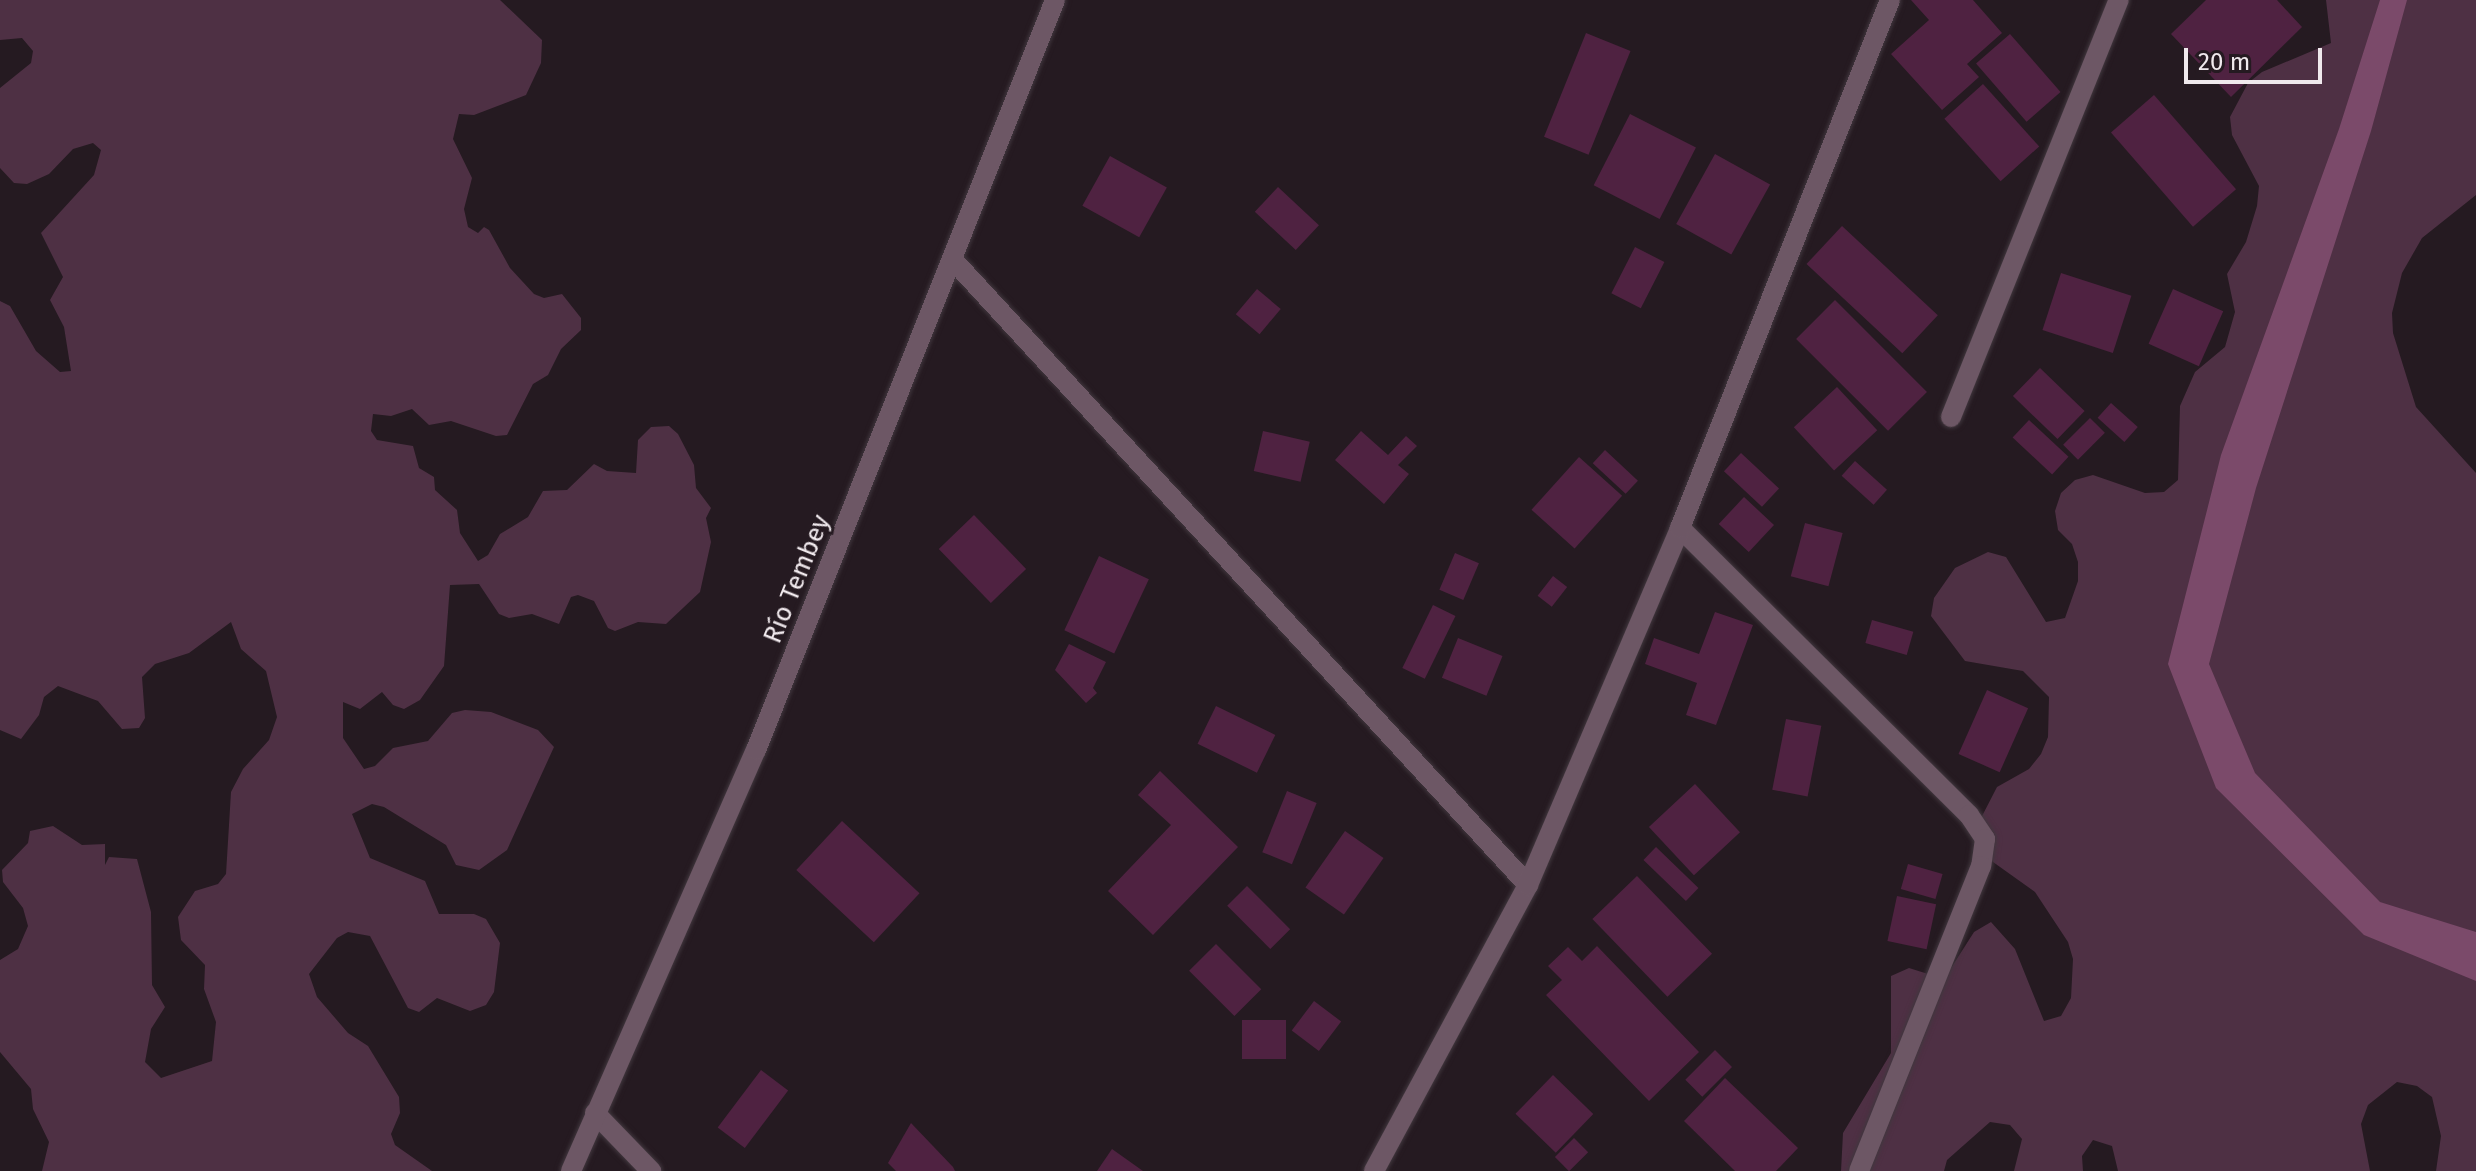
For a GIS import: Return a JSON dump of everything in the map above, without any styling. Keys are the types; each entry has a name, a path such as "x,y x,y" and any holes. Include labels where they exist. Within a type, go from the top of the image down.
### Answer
{"street":[{"name":"Río Tembey","path":"571,1171 756,750 954,261 1055,0"},
{"path":"1374,1171 1528,885 1680,528 1890,0"},
{"path":"1951,417 2119,0"},
{"path":"954,261 1528,885"},
{"path":"1680,528 1969,815 1985,839 1981,866 1859,1171"},
{"path":"595,1113 651,1171"}],"shaded area":[{"path":"0,0 500,0 542,40 541,63 526,95 474,115 459,114 453,139 472,178 464,209 468,227 478,233 484,227 489,230 510,268 534,294 544,298 562,294 581,318 581,330 561,349 548,375 533,384 507,435 496,436 451,421 429,425 412,409 391,416 373,414 371,431 377,440 413,446 419,468 434,477 435,490 457,510 460,533 478,561 488,555 500,534 528,517 543,491 567,490 594,464 607,471 636,473 638,440 651,427 669,426 678,434 694,465 696,488 711,508 706,518 711,542 700,592 666,624 638,622 615,631 608,628 594,601 578,595 571,597 559,624 532,614 509,618 499,614 479,584 450,585 444,666 420,700 404,709 393,705 382,692 360,709 343,702 343,738 364,769 375,766 393,748 428,741 452,713 465,710 491,712 538,730 554,747 507,850 479,870 456,865 446,845 384,807 372,804 352,814 370,858 425,881 439,914 474,914 486,919 500,943 494,992 486,1005 470,1011 437,998 419,1012 408,1008 370,936 348,932 337,938 309,974 317,997 348,1033 368,1046 399,1097 400,1113 391,1134 395,1145 432,1171 42,1171 49,1142 33,1109 31,1089 0,1052 0,960 18,949 28,926 23,908 3,882 2,870 28,843 30,831 53,826 82,845 105,844 105,865 109,857 137,859 151,912 152,985 165,1007 151,1029 145,1062 161,1078 212,1061 216,1022 204,989 205,965 181,940 178,917 195,891 218,884 226,874 231,792 243,769 269,740 277,717 266,671 241,649 231,622 189,653 155,664 142,677 145,718 139,728 122,729 98,701 58,686 44,697 39,715 21,739 0,730 0,301 10,306 36,351 60,372 71,371 64,327 50,300 63,277 41,233 94,175 101,150 93,143 73,149 49,174 27,184 14,183 0,168 0,88 31,63 33,51 22,38 0,40"},
{"path":"2326,0 2476,0 2476,195 2422,238 2402,273 2392,313 2393,333 2416,407 2476,473 2476,1171 2436,1171 2441,1136 2432,1097 2417,1086 2397,1082 2368,1105 2361,1124 2370,1171 2118,1171 2112,1146 2093,1140 2082,1156 2083,1171 2014,1171 2022,1139 2010,1125 1990,1122 1947,1160 1944,1171 1841,1171 1843,1133 1891,1053 1891,976 1909,968 1944,979 1974,932 1991,922 2015,949 2044,1021 2061,1016 2071,998 2073,959 2068,942 2035,892 1986,857 1980,820 1997,787 2029,769 2041,754 2048,737 2049,697 2023,671 1965,661 1931,616 1934,598 1955,568 1988,552 2006,557 2046,622 2065,618 2078,581 2078,562 2072,544 2058,530 2055,511 2061,493 2075,480 2093,475 2145,493 2164,492 2178,480 2180,406 2195,372 2225,347 2235,312 2227,274 2246,242 2257,206 2259,186 2232,135 2230,117 2248,83 2262,72 2331,43"},
{"path":"2380,0 2407,0 2371,131 2256,488 2209,664 2255,773 2380,902 2476,932 2476,981 2364,935 2216,788 2168,664 2221,455 2339,129"}],"building":[{"path":"1911,0 1973,0 2002,33 1967,64 1979,77 1942,110 1891,54 1929,20"},
{"path":"2206,0 2277,0 2302,27 2231,97 2171,34"},
{"path":"1586,33 1631,51 1589,155 1544,137"},
{"path":"2010,34 2061,92 2027,122 1976,64"},
{"path":"1983,84 2039,146 2001,181 1944,119"},
{"path":"2154,95 2236,189 2193,227 2111,132"},
{"path":"1630,114 1696,148 1660,219 1594,185"},
{"path":"1715,154 1770,185 1731,255 1676,224"},
{"path":"1110,156 1167,188 1139,237 1082,206"},
{"path":"1278,187 1319,225 1296,250 1255,212"},
{"path":"1842,226 1938,315 1902,353 1807,264"},
{"path":"1635,247 1664,262 1641,308 1611,293"},
{"path":"2061,273 2131,296 2113,353 2042,330"},
{"path":"1257,289 1281,309 1260,334 1236,314"},
{"path":"2173,289 2223,311 2199,366 2149,344"},
{"path":"1835,300 1927,392 1888,431 1796,339"},
{"path":"2040,368 2085,411 2058,439 2013,396"},
{"path":"1837,387 1877,430 1834,470 1794,427"},
{"path":"2111,403 2138,427 2124,442 2098,418"},
{"path":"2090,418 2105,433 2078,460 2063,445"},
{"path":"2029,420 2068,457 2052,474 2013,438"},
{"path":"1263,431 1310,442 1301,482 1254,471"},
{"path":"1361,431 1388,455 1406,436 1417,446 1398,465 1409,474 1384,504 1335,460"},
{"path":"1605,450 1638,481 1626,494 1593,463"},
{"path":"1741,453 1779,488 1762,507 1724,471"},
{"path":"1579,457 1622,496 1575,549 1531,510"},
{"path":"1855,461 1887,490 1874,505 1842,476"},
{"path":"1744,497 1774,525 1749,552 1719,524"},
{"path":"974,515 1026,569 991,603 939,549"},
{"path":"1805,523 1843,533 1828,586 1791,576"},
{"path":"1455,553 1479,563 1463,600 1439,590"},
{"path":"1099,556 1149,579 1114,654 1064,630"},
{"path":"1553,576 1567,587 1552,607 1538,596"},
{"path":"1433,605 1455,616 1425,679 1402,668"},
{"path":"1715,612 1753,625 1716,725 1686,715 1697,683 1645,664 1654,638 1699,654"},
{"path":"1872,620 1913,632 1907,655 1865,643"},
{"path":"1458,638 1503,656 1486,696 1442,678"},
{"path":"1069,644 1106,662 1093,688 1097,693 1086,703 1055,670"},
{"path":"1987,690 2028,708 2000,772 1959,754"},
{"path":"1216,706 1275,735 1257,773 1198,744"},
{"path":"1786,719 1821,726 1808,797 1772,790"},
{"path":"1160,771 1238,847 1153,935 1108,891 1171,825 1138,795"},
{"path":"1695,784 1740,832 1694,875 1649,827"},
{"path":"1287,791 1317,803 1292,864 1262,852"},
{"path":"842,821 920,893 874,942 796,870"},
{"path":"1345,831 1384,858 1344,914 1305,888"},
{"path":"1656,847 1698,888 1686,901 1643,860"},
{"path":"1908,864 1943,874 1935,899 1901,889"},
{"path":"1637,876 1712,954 1667,997 1592,919"},
{"path":"1247,886 1290,929 1270,949 1227,906"},
{"path":"1897,896 1936,904 1927,949 1887,941"},
{"path":"1216,944 1261,989 1234,1016 1189,971"},
{"path":"1597,946 1699,1052 1649,1101 1546,995 1562,980 1548,966 1568,947 1582,961"},
{"path":"1314,1001 1341,1021 1319,1051 1292,1031"},
{"path":"1242,1020 1286,1020 1286,1059 1242,1059"},
{"path":"1715,1050 1732,1067 1702,1097 1685,1080"},
{"path":"761,1070 788,1090 745,1148 718,1128"},
{"path":"1553,1075 1593,1114 1556,1153 1515,1114"},
{"path":"1725,1078 1798,1148 1776,1171 1735,1171 1684,1121"},
{"path":"911,1123 955,1171 896,1171 888,1163"},
{"path":"1574,1138 1588,1152 1569,1171 1555,1157"},
{"path":"1112,1149 1143,1171 1097,1171"}]}
